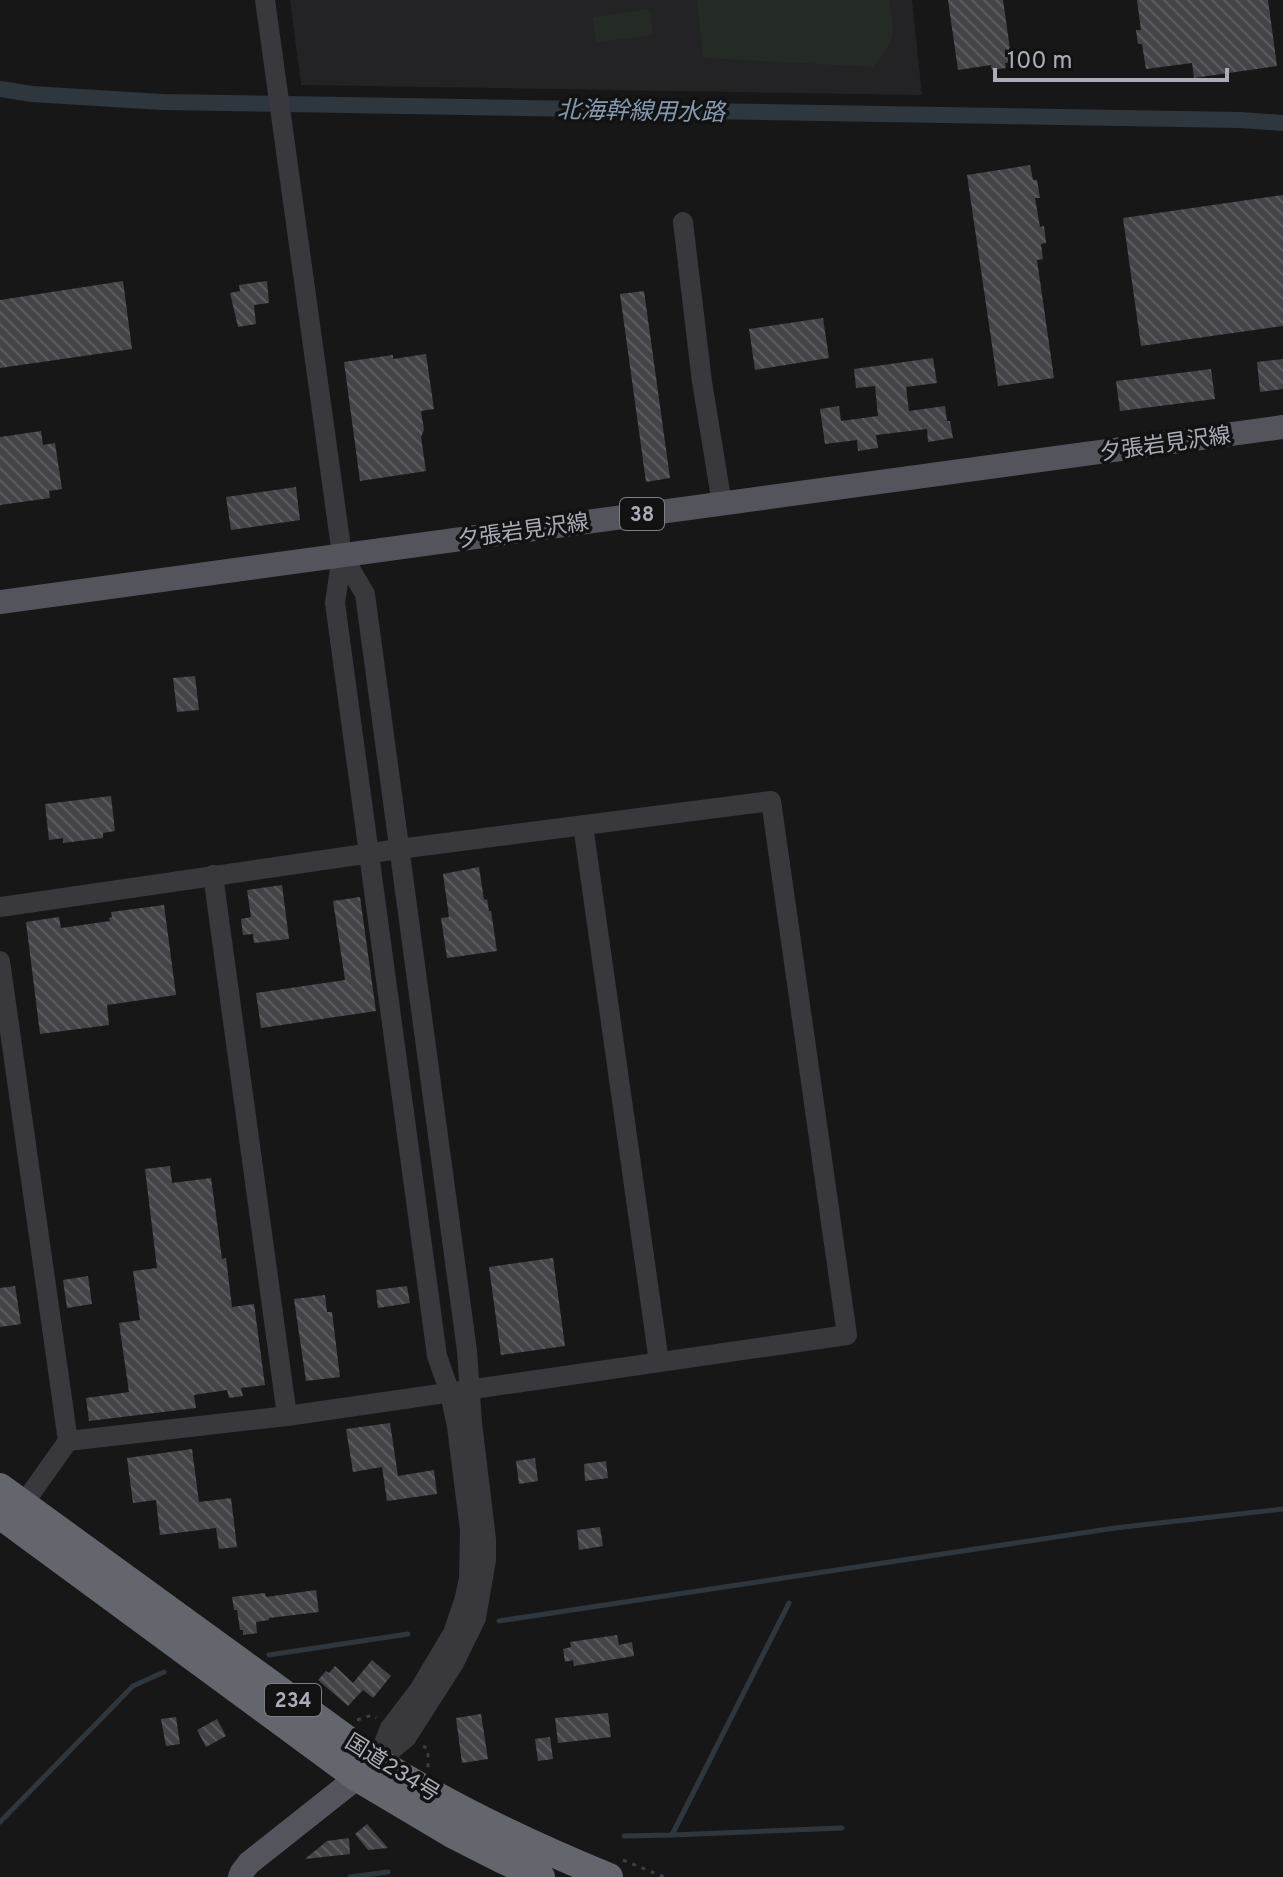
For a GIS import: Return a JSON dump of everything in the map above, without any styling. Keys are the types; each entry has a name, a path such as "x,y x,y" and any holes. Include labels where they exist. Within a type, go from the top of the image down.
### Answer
{"highway":[{"name":"国道234号","path":"0,1487 11,1514 464,1840 541,1877"},
{"name":"国道234号","path":"366,1769 418,1786 538,1848 609,1877"}],"main road":[{"name":"夕張岩見沢線","path":"0,602 1283,427"},
{"path":"240,1877 249,1863 366,1769"}],"street":[{"path":"265,0 342,555 335,603 437,1356 460,1391"},
{"path":"683,222 702,382 722,504"},
{"path":"342,555 365,594 465,1335 457,1427 470,1530 469,1579 453,1633 366,1769"},
{"path":"0,907 399,849 771,801 847,1335 287,1416 68,1441 11,1514"},
{"path":"583,825 659,1362"},
{"path":"213,875 287,1416"},
{"path":"0,961 68,1441"}],"shaded area":[{"path":"290,0 912,0 922,95 301,85"},
{"path":"697,0 889,0 892,36 873,67 703,58"},
{"path":"650,9 653,35 596,42 593,17"}],"building":[{"path":"948,0 1003,0 1012,63 1005,63 1006,68 992,70 991,65 958,70"},
{"path":"1137,0 1268,0 1277,66 1194,78 1192,63 1146,69 1136,30 1141,30"},
{"path":"1030,165 1033,180 1037,180 1040,198 1035,198 1046,243 1041,244 1043,259 1037,260 1054,378 998,386 967,175"},
{"path":"1283,195 1283,326 1141,346 1123,218"},
{"path":"123,281 132,349 0,368 0,300"},
{"path":"267,281 269,303 254,305 256,324 238,327 230,293 240,291 239,285"},
{"path":"644,291 670,478 646,482 620,294"},
{"path":"823,318 829,358 755,370 749,329"},
{"path":"426,354 434,409 421,411 426,471 360,481 344,362"},
{"path":"933,358 937,383 906,387 909,411 945,406 953,438 928,442 927,429 876,435 878,448 858,451 857,440 825,444 820,409 839,406 841,421 878,416 875,386 856,388 854,369"},
{"path":"1283,359 1283,389 1260,392 1257,362"},
{"path":"1211,369 1215,399 1120,411 1116,381"},
{"path":"41,431 43,445 55,443 62,489 49,491 50,498 0,505 0,437"},
{"path":"296,487 300,520 231,530 226,497"},
{"path":"195,676 199,710 177,712 173,678"},
{"path":"111,796 115,831 103,833 103,838 63,843 63,838 49,840 45,804"},
{"path":"479,867 484,900 487,899 491,911 497,951 447,958 441,918 449,917 443,874"},
{"path":"282,885 289,939 254,943 253,934 243,935 241,919 251,917 247,890"},
{"path":"360,897 376,1011 261,1028 256,993 345,980 333,901"},
{"path":"164,905 176,995 107,1005 109,1025 40,1034 26,922 59,917 61,928 110,921 111,912"},
{"path":"170,1166 172,1183 211,1178 232,1307 254,1304 265,1385 241,1388 243,1396 229,1398 227,1390 194,1395 196,1408 89,1421 86,1398 129,1392 119,1323 140,1320 133,1271 157,1268 145,1169"},
{"path":"553,1258 565,1346 501,1355 489,1267"},
{"path":"88,1276 92,1304 67,1308 63,1280"},
{"path":"15,1286 21,1324 0,1327 0,1288"},
{"path":"407,1286 410,1303 378,1308 376,1290"},
{"path":"325,1295 327,1312 332,1312 340,1377 306,1381 294,1299"},
{"path":"390,1423 398,1476 434,1470 437,1494 387,1501 382,1467 353,1472 346,1429"},
{"path":"192,1449 199,1502 231,1498 237,1547 219,1549 216,1528 160,1535 156,1500 133,1503 127,1458"},
{"path":"535,1458 538,1481 519,1484 516,1461"},
{"path":"606,1461 608,1478 585,1481 584,1464"},
{"path":"600,1527 603,1546 579,1550 577,1530"},
{"path":"316,1590 319,1612 256,1622 257,1633 243,1635 243,1630 240,1630 232,1597 265,1593 266,1597"},
{"path":"617,1635 619,1645 632,1642 634,1656 574,1666 573,1660 565,1662 563,1649 571,1647 570,1642"},
{"path":"372,1660 391,1676 373,1698 363,1690 348,1706 318,1680 335,1666 353,1683"},
{"path":"608,1713 611,1737 558,1743 555,1718"},
{"path":"481,1714 488,1759 462,1763 456,1718"},
{"path":"176,1717 180,1744 166,1746 161,1719"},
{"path":"217,1719 226,1736 206,1747 197,1730"},
{"path":"550,1737 553,1759 538,1761 535,1739"},
{"path":"367,1824 388,1848 368,1850 355,1834"},
{"path":"349,1838 350,1854 305,1859 327,1841"}],"waterway":[{"name":"北海幹線用水路","path":"0,89 32,94 162,102 1283,123"},
{"path":"499,1621 1115,1528 1283,1509"},
{"path":"789,1603 672,1835 842,1828"},
{"path":"269,1655 408,1634"},
{"path":"0,1822 133,1686 164,1672"},
{"path":"624,1836 671,1835"},
{"path":"350,1877 388,1872"}]}
